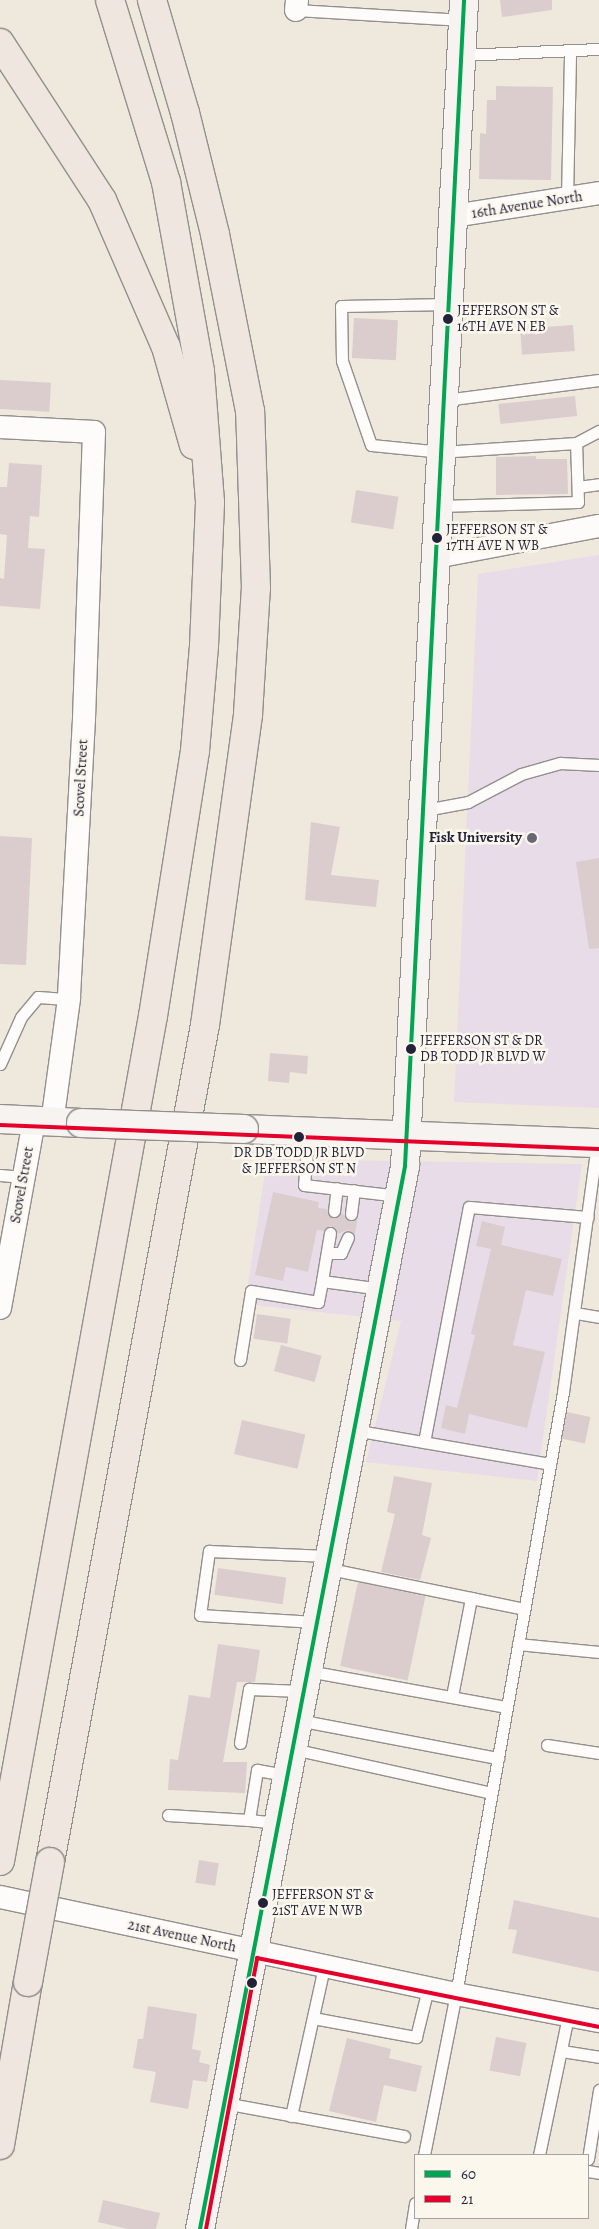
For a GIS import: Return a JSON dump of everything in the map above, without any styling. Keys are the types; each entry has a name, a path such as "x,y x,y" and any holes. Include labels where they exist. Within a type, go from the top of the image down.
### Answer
{"highway":[{"path":"0,1858 153,1016 195,751 210,502 200,371 166,182 110,0"},
{"path":"0,2146 28,1982 205,1025 248,714 256,588 250,411 215,234 185,113 152,0"},
{"path":"0,43 102,200 166,347 210,502"}],"main road":[{"path":"200,2229 326,1562 382,1289 408,1134 463,10"},
{"path":"0,1119 598,1143"}],"street":[{"name":"16th Avenue North","path":"454,216 599,193"},
{"name":"Scovel Street","path":"0,427 94,432 84,720 69,999 43,1122 23,1177 0,1308"},
{"path":"436,557 599,526"},
{"name":"21st Avenue North","path":"0,1897 324,1967 599,2022"}],"lane":[{"path":"296,5 463,10"},
{"path":"461,55 599,49"},
{"path":"567,198 570,50"},
{"path":"450,304 345,304 340,308 342,361 371,445 442,452 576,443 599,431"},
{"path":"445,400 599,380"},
{"path":"439,506 578,502 576,443"},
{"path":"578,486 599,484"},
{"path":"424,810 468,802 521,774 560,763 599,765"},
{"path":"0,1064 21,1017 38,997 69,999"},
{"path":"309,1131 304,1184 399,1196"},
{"path":"424,2154 456,1994 576,1313 598,1143"},
{"path":"0,1175 23,1177"},
{"path":"334,1211 337,1188"},
{"path":"351,1214 354,1190"},
{"path":"424,1442 470,1207 588,1217"},
{"path":"240,1360 251,1291 318,1302 330,1232"},
{"path":"327,1253 341,1252 348,1236"},
{"path":"322,1281 382,1289"},
{"path":"576,1313 599,1317"},
{"path":"352,1429 550,1464"},
{"path":"315,1622 200,1615 209,1551 326,1562 471,1598 524,1609"},
{"path":"452,1696 471,1598"},
{"path":"518,1644 599,1652"},
{"path":"240,1743 249,1689 304,1681 452,1696 507,1708"},
{"path":"297,1720 498,1758"},
{"path":"547,1745 599,1753"},
{"path":"291,1748 491,1793"},
{"path":"249,1820 257,1770 286,1775"},
{"path":"168,1815 277,1823"},
{"path":"291,2116 324,1967"},
{"path":"313,2018 416,2037 428,1988"},
{"path":"540,2154 568,2016"},
{"path":"562,2051 599,2057"},
{"path":"589,2154 599,2090"},
{"path":"224,2103 404,2136"},
{"path":"411,2229 414,2210"}],"shaded area":[{"name":"Fisk University","path":"599,555 599,1108 454,1102 478,574"},
{"path":"267,1159 582,1164 537,1481 366,1462 401,1321 245,1304"}],"building":[{"path":"500,0 552,0 552,10 502,17"},
{"path":"496,86 553,87 551,180 479,179 480,133 486,134 487,100 496,100"},
{"path":"354,318 398,320 396,360 352,358"},
{"path":"573,325 575,351 522,355 520,329"},
{"path":"0,380 51,383 49,412 0,409"},
{"path":"575,396 577,416 501,424 498,404"},
{"path":"536,456 536,459 567,459 568,494 496,495 496,457"},
{"path":"9,463 42,465 39,517 30,516 28,548 45,549 40,609 0,606 0,578 4,579 7,535 0,534 0,487 7,487"},
{"path":"356,490 398,497 393,529 351,523"},
{"path":"311,822 340,827 331,875 379,880 376,907 305,900"},
{"path":"0,836 32,838 26,965 0,964"},
{"path":"599,858 599,948 589,949 576,862"},
{"path":"270,1053 308,1056 307,1074 290,1072 289,1083 268,1081"},
{"path":"273,1192 319,1202 318,1208 327,1209 333,1218 341,1212 350,1221 358,1216 355,1234 348,1230 337,1234 331,1226 323,1231 317,1230 308,1272 286,1267 283,1281 255,1275"},
{"path":"482,1221 505,1227 501,1245 562,1259 553,1296 526,1290 513,1345 545,1352 527,1428 469,1414 465,1434 441,1428 446,1405 457,1408 475,1335 471,1334 491,1249 476,1246"},
{"path":"257,1314 291,1319 287,1343 254,1339"},
{"path":"281,1345 322,1356 315,1382 274,1371"},
{"path":"567,1412 590,1417 585,1443 561,1438"},
{"path":"242,1420 305,1435 297,1469 234,1454"},
{"path":"394,1476 432,1483 422,1535 431,1538 420,1580 381,1572 395,1514 387,1512"},
{"path":"218,1568 286,1578 283,1604 214,1595"},
{"path":"358,1582 425,1596 408,1680 340,1666"},
{"path":"218,1644 260,1650 255,1682 237,1682 223,1762 247,1762 245,1793 168,1790 170,1759 178,1760 189,1695 210,1698"},
{"path":"199,1860 219,1863 215,1886 195,1883"},
{"path":"514,1900 599,1918 599,1972 512,1953 517,1930 508,1929"},
{"path":"148,2006 197,2014 192,2049 201,2051 199,2062 210,2065 207,2082 193,2080 188,2109 150,2102 156,2072 133,2068 138,2039 143,2039"},
{"path":"496,2037 526,2043 520,2076 490,2070"},
{"path":"347,2038 391,2049 389,2058 422,2066 416,2092 384,2085 376,2122 329,2111"},
{"path":"103,2200 160,2213 156,2229 128,2229 98,2222"}],"transit line":[{"name":"60","path":"200,2229 405,1166 464,0"},
{"name":"21","path":"0,1125 599,1149"},
{"name":"21","path":"206,2229 257,1958 598,2027"}],"place":[{"name":"JEFFERSON ST & 16TH AVE N EB","path":"448,319"},
{"name":"JEFFERSON ST & 17TH AVE N WB","path":"437,538"},
{"name":"Fisk University","path":"532,838"},
{"name":"JEFFERSON ST & DR DB TODD JR BLVD W","path":"411,1049"},
{"name":"DR DB TODD JR BLVD & JEFFERSON ST N","path":"299,1137"},
{"name":"JEFFERSON ST & 21ST AVE N WB","path":"263,1903"}]}
